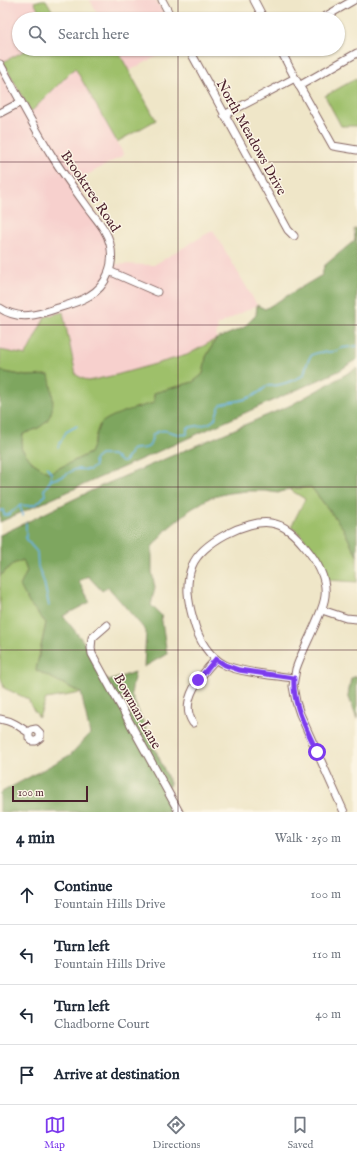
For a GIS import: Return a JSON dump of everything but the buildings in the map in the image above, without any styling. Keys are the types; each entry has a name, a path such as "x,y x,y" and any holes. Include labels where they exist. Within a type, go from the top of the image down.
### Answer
{"street":[{"path":"162,0 168,12"},
{"path":"254,0 260,12"},
{"path":"334,12 354,0"},
{"path":"299,86 357,53"},
{"name":"North Meadows Drive","path":"193,56 288,230 294,236"},
{"path":"284,56 333,146 357,150"},
{"name":"Brooktree Road","path":"0,64 52,156 102,227 110,243 112,256 109,271 101,286 89,296 40,314 30,316 19,316 0,308"},
{"path":"224,115 295,78"},
{"path":"0,113 21,102"},
{"path":"109,271 157,292"},
{"path":"294,678 239,670 225,665 216,659 205,648 196,630 188,595 189,576 194,562 202,551 221,538 256,523 272,523 288,530 297,537 323,576 325,596 322,610 299,661 294,678 294,692 300,714 344,812"},
{"path":"322,610 346,618 357,619"},
{"name":"Bowman Lane","path":"108,625 92,638 90,648 92,654 179,812"},
{"path":"193,723 190,718 188,708 192,694 198,680 216,659"},
{"path":"0,720 12,722 28,733"}],"shaded area":[{"path":"0,0 33,0 40,12 12,12 12,56 15,56 3,62 31,112 75,67 124,155 74,182 110,234 115,264 154,265 213,230 257,305 218,325 216,339 187,355 116,375 88,381 76,375 45,317 26,355 0,350"},
{"path":"90,0 156,0 163,12 96,12"},
{"path":"121,56 158,56 129,71"}],"green space":[{"path":"46,0 53,12 39,12 34,2"},
{"path":"15,56 121,56 156,120 117,142 75,68 31,112 3,62"},
{"path":"357,78 357,126 341,126 325,96"},
{"path":"357,228 357,359 339,371 0,522 0,371 26,376 49,375 53,397 50,416 40,427 23,434 21,448 32,462 49,473 90,453 96,433 102,422 115,415 154,403 154,393 193,382 203,374 206,357 216,339 243,328 256,315 257,305 265,309 322,275 324,266 355,240 354,229"},
{"path":"63,312 76,375 88,381 116,375 187,355 216,339 206,357 203,374 193,382 154,393 154,403 136,408 106,420 90,453 49,473 32,462 21,448 23,434 40,427 49,375 26,376 0,371 0,350 26,355 45,317"},
{"path":"357,368 357,556 343,528 311,487 289,489 278,493 247,491 229,493 209,498 190,510 167,529 152,547 152,572 155,588 151,605 161,615 167,654 144,667 146,631 108,587 102,591 88,576 79,581 90,602 63,616 83,641 97,671 109,681 135,672 131,694 170,783 168,788 176,812 0,812 0,793 70,755 90,734 81,693 36,670 46,623 29,603 20,586 27,571 23,560 13,564 0,576 0,535 99,487 291,405"},
{"path":"311,487 343,528 357,556 357,582 328,580 314,551 309,544 291,527 305,499 289,489"},
{"path":"23,560 27,571 29,603 46,623 36,670 81,693 46,699 39,717 28,699 4,688 0,675 0,576 13,564"},
{"path":"357,676 357,719 348,695 351,678"}],"waterway":[{"path":"0,511 3,510 4,515 8,515 21,505 29,506 37,503 45,495 44,490 51,480 64,476 73,470 90,470 95,466 94,460 100,455 113,455 121,462 124,462 131,450 148,447 152,436 157,432 165,431 182,435 187,434 187,428 204,425 211,422 214,420 222,404 246,399 257,394 267,386 286,383 304,375 308,360 313,354 334,352 341,348 357,346"},
{"path":"58,447 66,432 77,426"},
{"path":"47,467 51,473 51,480"},
{"path":"20,506 23,516"},
{"path":"26,523 26,538 37,552 38,567 44,582 49,606"}],"route":[{"path":"198,680 216,659 225,665 239,670 294,678 293,686 296,702 317,752"}]}
